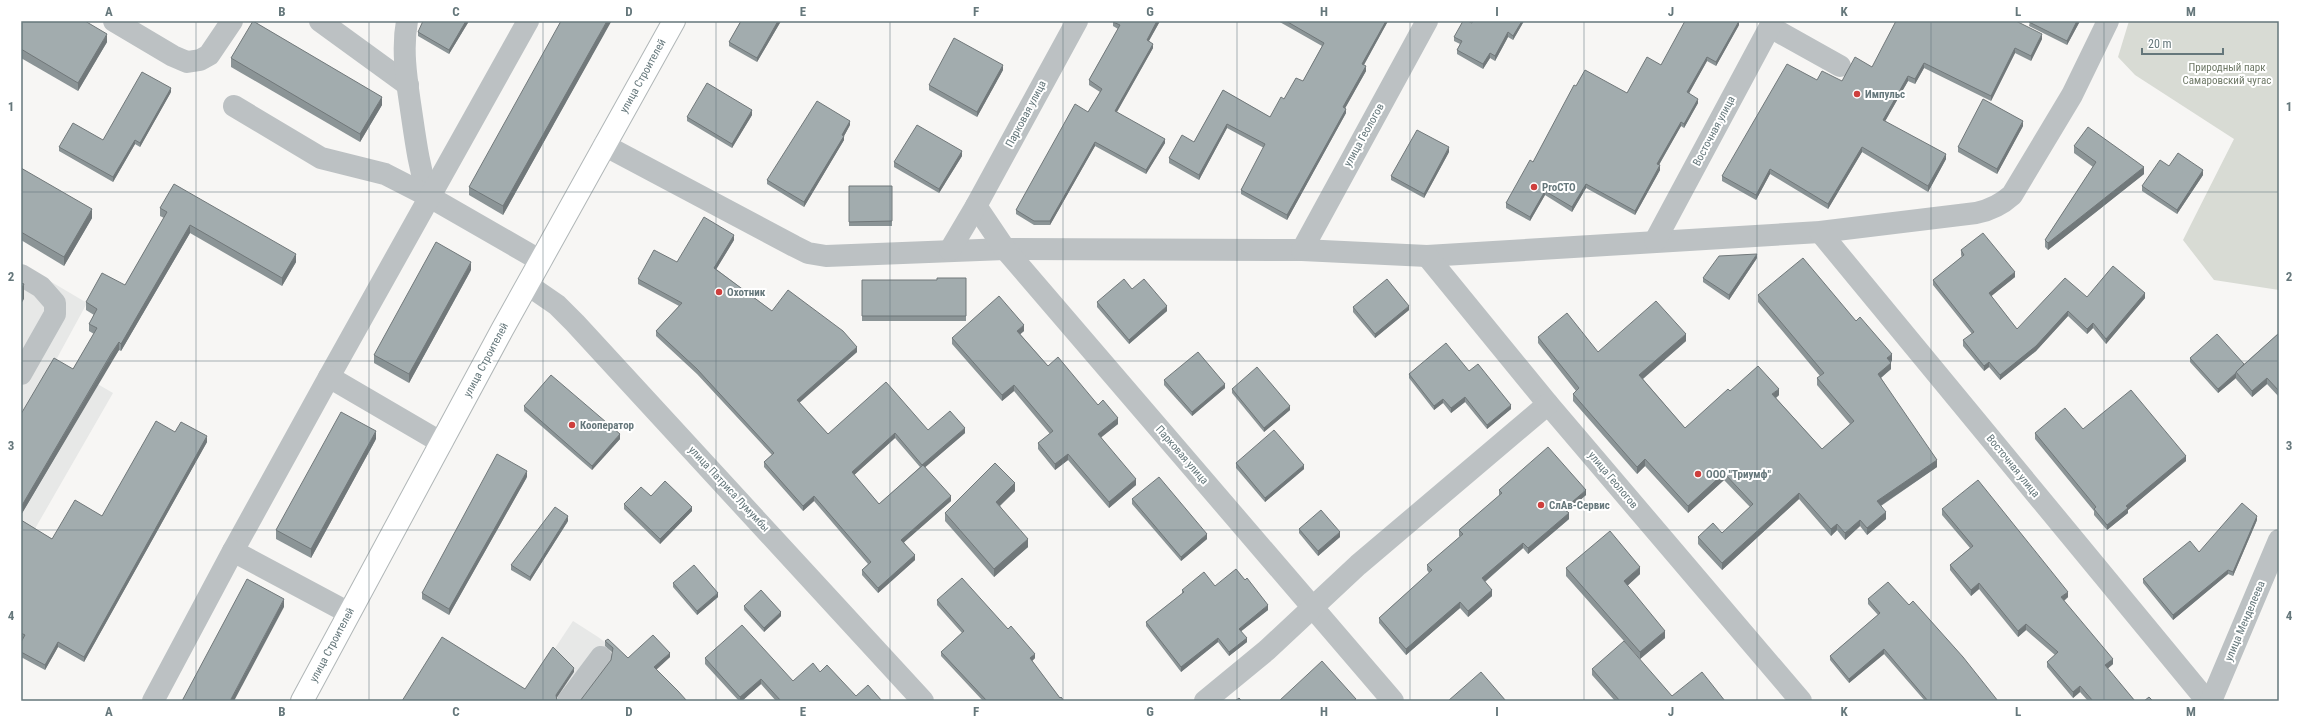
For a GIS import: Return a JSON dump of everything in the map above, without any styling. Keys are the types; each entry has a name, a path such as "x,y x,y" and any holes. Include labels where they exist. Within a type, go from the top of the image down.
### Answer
{"main road":[{"name":"улица Строителей","path":"302,701 604,145 674,21"}],"street":[{"path":"114,21 173,56 187,62 200,60 209,55 232,21"},
{"path":"320,21 408,85"},
{"path":"407,21 404,48 408,85 419,167 428,196"},
{"path":"153,701 233,551 428,196 528,21"},
{"name":"Парковая улица","path":"950,250 976,206 1077,21"},
{"name":"улица Геологов","path":"1302,250 1427,21"},
{"path":"604,145 808,253 826,256 1006,248 1302,250 1427,256 1506,253 1655,241 1820,232 1976,213 1989,210 2003,204 2012,194 2072,95 2108,21"},
{"path":"1772,24 1840,66"},
{"name":"Восточная улица","path":"1655,241 1772,24"},
{"path":"234,106 320,158 385,174 428,196 541,261"},
{"name":"Парковая улица","path":"976,206 1006,248 1393,701"},
{"name":"Восточная улица","path":"1820,232 2206,701"},
{"name":"улица Геологов","path":"1427,256 1548,404 1801,701"},
{"path":"21,275 41,287 55,304 55,314 21,374"},
{"name":"улица Патриса Лумумбы","path":"528,285 557,305 575,323 923,701"},
{"path":"329,377 442,443"},
{"path":"1205,701 1267,650 1358,565 1548,404"},
{"name":"улица Менделеева","path":"2211,701 2279,540"},
{"path":"233,551 349,613"},
{"path":"568,701 601,657"}],"shaded area":[{"path":"21,264 87,303 56,360 113,393 21,553"},
{"path":"573,621 598,637 683,701 520,701"}],"green space":[{"name":"Природный парк Самаровский чугас","path":"2129,21 2279,21 2279,290 2214,280 2183,240 2234,139 2135,75 2118,57"}],"building":[{"path":"21,21 85,21 107,34 78,83 21,49"},
{"path":"253,21 382,97 360,134 231,58"},
{"path":"423,21 466,21 449,50 418,32"},
{"path":"561,21 607,21 503,206 469,187"},
{"path":"741,21 778,21 757,58 729,42"},
{"path":"1113,21 1157,21 1147,40 1153,44 1115,111 1165,139 1146,170 1095,142 1050,221 1034,221 1016,210 1075,104 1088,112 1102,89 1089,80 1120,25"},
{"path":"1286,21 1386,21 1362,64 1366,66 1343,107 1346,109 1287,215 1241,190 1265,144 1227,124 1199,175 1169,158 1182,135 1194,142 1223,90 1270,117 1281,97 1284,99 1296,78 1303,81 1324,43"},
{"path":"1463,21 1472,23 1473,21 1522,21 1513,36 1508,32 1495,56 1490,53 1483,64 1457,50 1462,41 1454,37"},
{"path":"1685,21 1739,21 1716,62 1707,57 1687,92 1698,99 1684,124 1681,122 1657,164 1660,165 1635,211 1586,184 1572,207 1545,191 1530,217 1506,203 1530,160 1533,162 1574,85 1576,86 1585,70 1627,93 1647,57 1661,65"},
{"path":"1896,21 2016,21 2042,34 2031,56 2015,48 1991,96 1924,63 1915,79 1908,76 1883,120 1946,154 1928,186 1862,147 1828,204 1770,169 1756,195 1722,176 1787,64 1817,80 1822,71 1842,81 1855,57 1872,67"},
{"path":"2077,21 2067,41 2029,22"},
{"path":"954,38 1003,65 977,112 929,85"},
{"path":"142,72 171,88 140,143 135,140 113,177 59,147 73,123 103,140"},
{"path":"707,83 752,110 732,144 687,117"},
{"path":"1983,99 2023,121 1997,169 1958,147"},
{"path":"817,101 850,121 842,135 844,136 804,202 767,180"},
{"path":"917,125 962,151 939,189 894,162"},
{"path":"2088,127 2144,167 2048,243 2045,240 2096,162 2074,146"},
{"path":"1417,130 1449,147 1424,194 1391,176"},
{"path":"2178,153 2203,170 2177,210 2142,186 2160,160 2169,166"},
{"path":"21,168 92,209 64,257 21,232"},
{"path":"174,184 296,254 282,278 190,225 121,344 119,342 111,354 21,507 21,414 54,358 73,369 97,328 89,324 97,309 86,302 102,273 125,285 167,212 160,208"},
{"path":"849,186 892,186 892,221 849,222"},
{"path":"704,217 734,235 714,268 772,311 788,290 843,331 857,347 797,400 828,434 886,382 928,430 950,411 965,428 922,465 895,433 852,472 879,504 923,465 951,496 901,540 915,555 878,588 862,570 871,562 814,496 803,506 764,462 774,453 697,369 656,331 682,303 638,279 654,250 677,262"},
{"path":"1983,233 2015,272 1989,293 2017,329 2065,278 2087,297 2113,266 2145,293 2106,339 2093,323 2087,329 2068,311 2036,346 2000,375 1989,362 1984,366 1963,340 1974,332 1933,280 1964,255 1961,250"},
{"path":"436,242 471,262 409,374 374,355"},
{"path":"1757,254 1729,295 1703,278 1719,256"},
{"path":"1803,258 1856,321 1860,317 1892,354 1887,358 1891,363 1878,374 1937,460 1877,501 1886,512 1867,528 1860,520 1845,533 1837,524 1831,529 1799,493 1722,563 1698,537 1713,523 1722,533 1753,504 1724,473 1688,506 1645,459 1637,467 1573,394 1579,388 1538,337 1567,313 1598,352 1656,301 1686,334 1639,375 1685,428 1728,389 1730,391 1758,366 1779,389 1772,394 1822,449 1854,421 1817,378 1824,373 1758,295"},
{"path":"937,278 966,278 966,316 862,316 862,280 937,280"},
{"path":"1124,279 1132,289 1144,279 1167,306 1129,340 1097,302"},
{"path":"1387,279 1409,306 1375,334 1353,307"},
{"path":"999,296 1024,325 1017,331 1048,366 1058,357 1098,405 1103,400 1118,418 1098,434 1136,479 1109,502 1068,454 1055,464 1038,443 1053,431 1014,385 1002,395 952,338"},
{"path":"2279,333 2279,391 2267,378 2252,391 2236,372"},
{"path":"2217,334 2244,364 2218,389 2190,358"},
{"path":"1446,343 1469,371 1478,364 1511,405 1487,425 1465,397 1451,408 1443,399 1434,406 1409,374"},
{"path":"1198,352 1225,384 1192,412 1164,380"},
{"path":"1257,367 1290,406 1264,428 1232,389"},
{"name":"Кооператор","path":"551,375 620,434 592,466 524,406"},
{"path":"2131,390 2186,456 2126,506 2128,508 2107,525 2094,509 2096,507 2035,433 2065,408 2083,429"},
{"path":"341,412 376,431 311,549 276,530"},
{"path":"156,421 175,432 181,422 207,436 84,657 58,642 45,665 21,652 21,642 25,635 21,633 21,520 52,539 75,500 102,516"},
{"path":"1274,430 1304,465 1265,498 1236,463"},
{"path":"1548,447 1586,490 1564,509 1569,513 1528,548 1523,543 1482,578 1492,590 1468,611 1460,602 1406,649 1379,618 1432,570 1427,565 1463,534 1459,530 1502,493 1499,490"},
{"path":"497,454 527,471 449,609 422,593"},
{"path":"995,463 1015,483 996,502 1028,539 994,569 945,513"},
{"path":"1159,477 1207,534 1181,557 1132,499"},
{"path":"1978,480 2068,592 2061,597 2113,659 2105,665 2135,701 2093,701 2080,686 2073,692 2047,662 2058,652 2026,624 2018,631 1979,583 1971,590 1950,565 1973,546 1942,509"},
{"path":"665,481 692,507 660,539 624,504 641,487 651,496"},
{"path":"2242,503 2257,516 2233,572 2228,570 2173,615 2143,579 2190,541 2199,552"},
{"path":"555,507 568,516 530,577 511,565"},
{"path":"1321,510 1340,532 1318,551 1299,529"},
{"path":"1610,531 1640,567 1624,581 1665,631 1640,652 1566,568"},
{"path":"694,565 718,593 697,611 673,583"},
{"path":"1236,569 1245,580 1247,578 1268,605 1239,629 1247,638 1229,652 1218,638 1181,667 1146,622 1184,592 1182,590 1204,572 1215,586"},
{"path":"962,578 1008,629 1011,626 1035,654 1030,658 1060,698 1061,697 1064,701 987,701 941,652 964,631 937,600"},
{"path":"247,579 284,599 230,701 182,701"},
{"path":"1888,582 1909,605 1913,601 1963,657 1998,701 1928,701 1884,649 1849,679 1830,656 1880,613 1868,599"},
{"path":"761,590 781,612 764,628 744,606"},
{"path":"742,625 793,681 813,663 820,672 827,665 856,696 868,685 882,701 781,701 761,679 740,697 705,658"},
{"path":"653,635 670,653 654,667 687,701 580,701 611,660 613,648 605,641 608,639 628,658"},
{"path":"442,637 525,689 553,647 574,668 556,695 557,701 402,701"},
{"path":"1624,641 1672,696 1702,672 1725,701 1620,701 1592,669"},
{"path":"1322,661 1356,699 1353,701 1279,701"},
{"path":"1481,672 1506,701 1448,701"},
{"path":"2149,697 2153,701 2144,701"},
{"path":"1239,698 1242,701 1235,701"}],"place":[{"name":"Импульс","path":"1857,94"},
{"name":"ProСТО","path":"1534,187"},
{"name":"Охотник","path":"719,292"},
{"name":"Кооператор","path":"572,425"},
{"name":"ООО \"Триумф\"","path":"1698,474"},
{"name":"СлАв-Сервис","path":"1541,505"}]}
